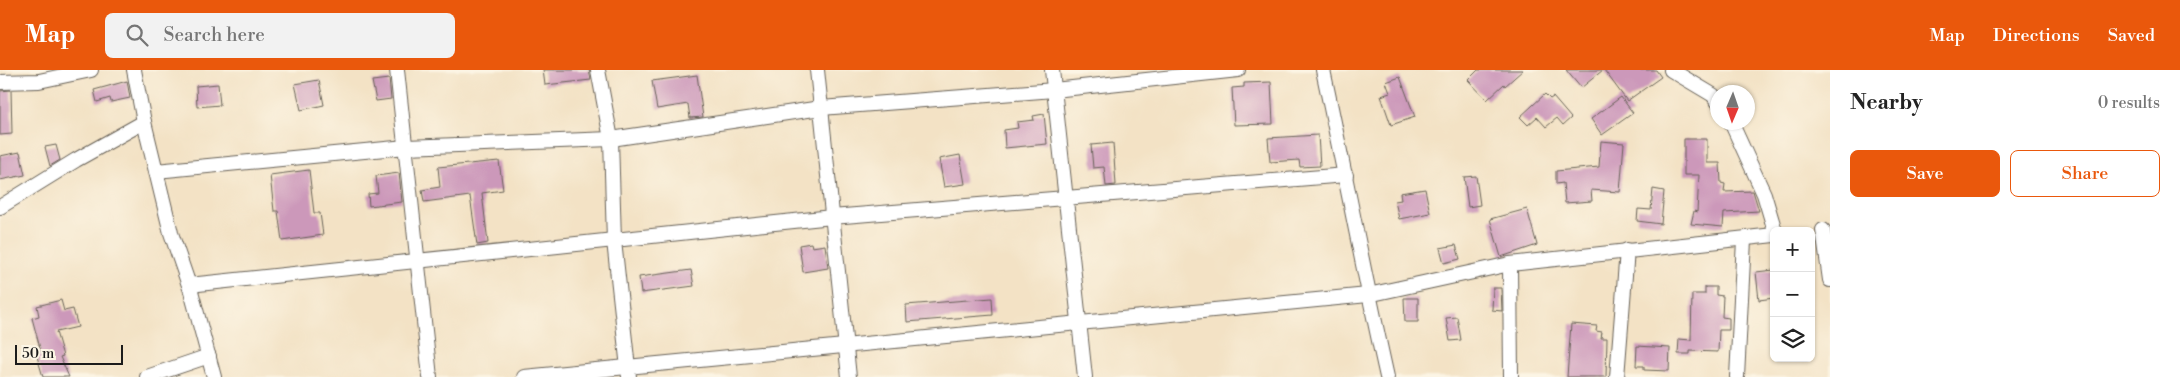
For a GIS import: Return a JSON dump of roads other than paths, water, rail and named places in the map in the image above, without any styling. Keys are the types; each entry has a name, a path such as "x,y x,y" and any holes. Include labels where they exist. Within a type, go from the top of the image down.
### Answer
{"street":[{"path":"0,82 40,81 91,70"},
{"path":"134,70 144,122 171,233 189,285 214,377"},
{"path":"397,70 430,377"},
{"path":"598,70 611,138 614,241 628,372"},
{"path":"816,70 849,377"},
{"path":"1052,70 1085,377"},
{"path":"156,171 406,147 611,138 821,108 1054,90 1238,70"},
{"path":"1323,70 1346,175 1368,295 1387,377"},
{"path":"1671,70 1710,93"},
{"path":"0,208 76,160 144,122"},
{"path":"1736,130 1764,194 1774,227"},
{"path":"189,285 832,217 1346,175"},
{"path":"1822,230 1830,280"},
{"path":"524,377 628,372 846,346 1368,295 1510,264 1770,236"},
{"path":"1737,377 1744,240"},
{"path":"1617,377 1627,250"},
{"path":"1510,264 1511,377"},
{"path":"147,377 209,356"}]}
